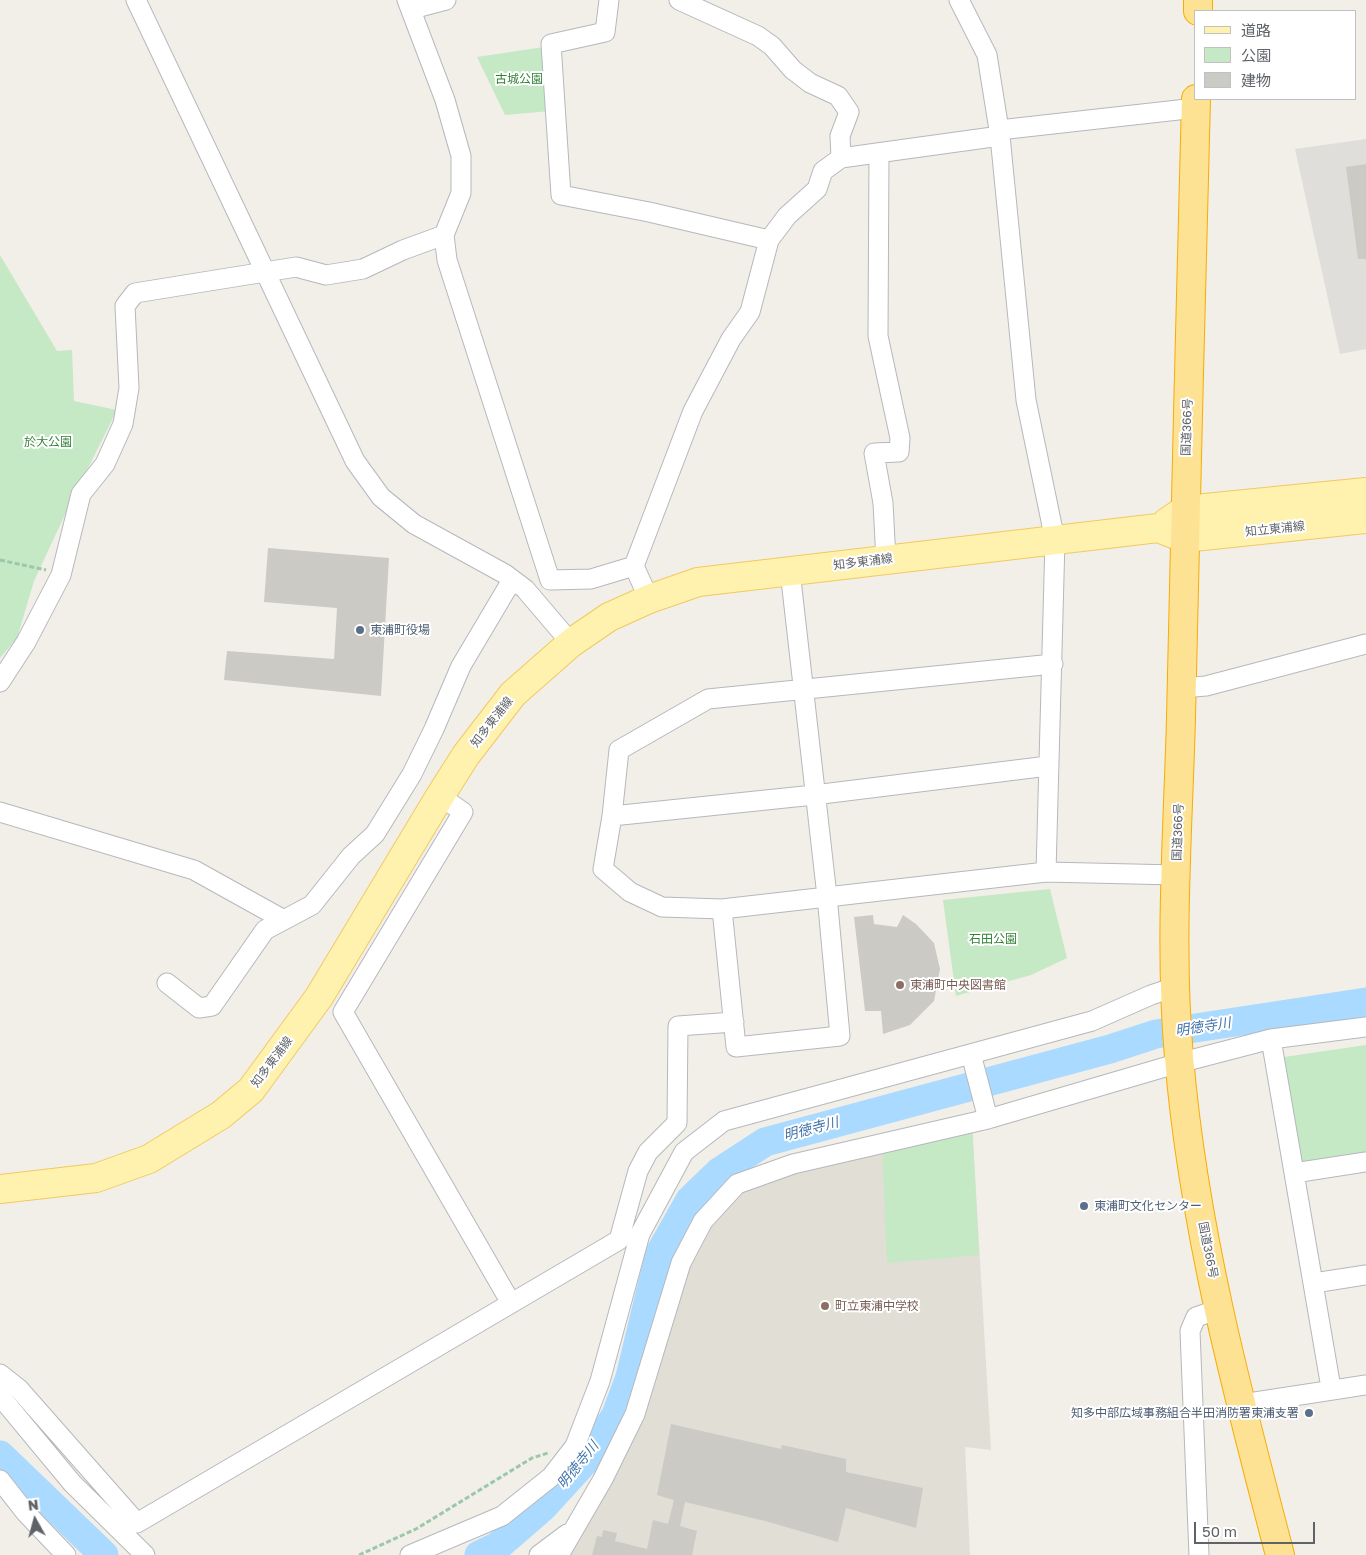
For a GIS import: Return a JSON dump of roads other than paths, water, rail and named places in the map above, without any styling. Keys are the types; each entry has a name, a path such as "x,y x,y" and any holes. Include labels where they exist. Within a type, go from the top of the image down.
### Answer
{"highway":[{"name":"国道366号","path":"1196,103 1184,538 1175,994 1187,1132 1219,1309 1280,1555"}],"main road":[{"path":"1185,510 1366,492"},
{"name":"知多東浦線","path":"0,1189 96,1178 149,1158 221,1114 251,1090 319,997 466,755 513,694 571,643 609,618 649,598 698,582 1158,528 1185,510"},
{"name":"知立東浦線","path":"1184,538 1366,519"},
{"name":"知多東浦線","path":"1158,528 1184,538"}],"street":[{"path":"136,0 355,461 381,497 414,524 525,589 571,643"},
{"path":"446,0 410,4 445,100 461,156 462,193 444,235 447,260 550,580 591,580 634,566"},
{"path":"609,0 605,32 551,44 561,195 649,212 770,240"},
{"path":"679,0 758,36 772,46 793,70 810,83 838,96 849,112 840,136 841,158"},
{"path":"959,0 987,55 999,133 1026,400 1055,540 1046,872"},
{"path":"649,598 634,566 693,411 730,340 750,312 770,240 787,216 817,189 823,172 841,158 1196,103"},
{"path":"880,153 878,336 900,438 899,452 874,453 883,503 886,560"},
{"path":"0,682 26,642 61,574 81,494 106,464 123,424 129,388 125,306 135,293 296,267 326,276 364,269 403,250 444,235"},
{"path":"722,909 736,1047 840,1036 827,896 790,571"},
{"path":"167,983 199,1008 212,1006 265,930 312,905 351,856 375,834 412,774 461,666 512,580"},
{"path":"1182,688 1206,686 1366,644"},
{"path":"1053,664 708,699 620,750 603,869 630,892 662,907 722,909 1046,872 1177,875"},
{"path":"612,816 814,795 1048,766"},
{"path":"440,796 463,812 344,1012 512,1303"},
{"path":"0,812 194,870 284,920"},
{"path":"410,1555 502,1516 550,1477 575,1446 600,1381 640,1234 684,1152 724,1121 1092,1021 1151,995 1175,994"},
{"path":"0,1374 19,1389 137,1523 619,1240 638,1171 648,1152 677,1123 678,1026 734,1022"},
{"path":"558,1555 576,1527 635,1414 681,1263 703,1221 737,1184 793,1164 988,1119 1179,1057 1271,1040 1366,1026"},
{"path":"1271,1040 1331,1388"},
{"path":"971,1054 988,1119"},
{"path":"1294,1174 1366,1162"},
{"path":"1314,1284 1366,1275"},
{"path":"1199,1555 1190,1331 1196,1316 1219,1309"},
{"path":"1242,1404 1331,1388 1366,1385"},
{"path":"0,1396 72,1483 145,1555"},
{"path":"0,1480 26,1513 66,1555"},
{"path":"539,1555 576,1527"}],"waterway":[{"name":"明徳寺川","path":"479,1555 498,1546 543,1507 586,1460 616,1415 630,1377 660,1253 690,1200 719,1172 765,1142 1110,1049 1156,1034 1366,1002"},
{"name":"明徳寺川","path":"0,1455 104,1555"}],"place":[{"name":"東浦町役場","path":"360,630"},
{"name":"東浦町中央図書館","path":"900,985"},
{"name":"東浦町文化センター","path":"1084,1206"},
{"name":"町立東浦中学校","path":"825,1306"},
{"name":"知多中部広域事務組合半田消防署東浦支署","path":"1309,1413"}],"park label":[{"name":"古城公園","path":"519,79"},
{"name":"於大公園","path":"48,442"},
{"name":"石田公園","path":"993,939"}]}
